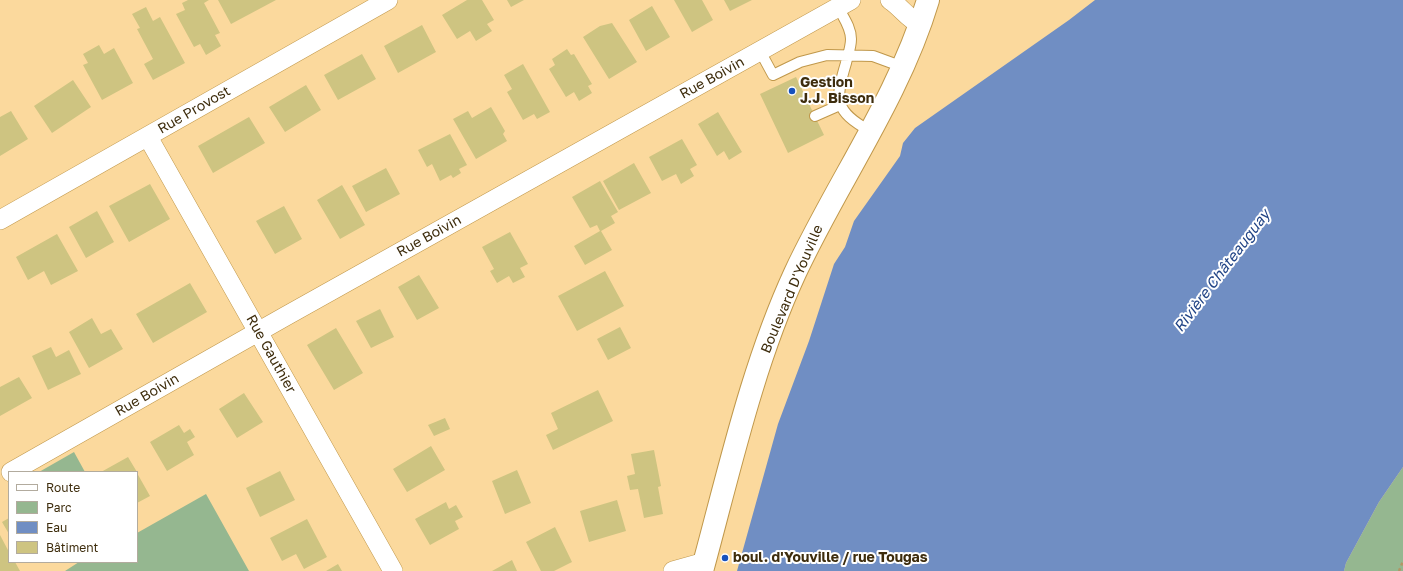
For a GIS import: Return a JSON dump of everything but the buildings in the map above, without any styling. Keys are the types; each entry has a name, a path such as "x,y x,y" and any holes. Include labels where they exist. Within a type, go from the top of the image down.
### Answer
{"street":[{"name":"Rue Provost","path":"0,220 388,0"},
{"path":"890,0 901,8 913,21 920,24"},
{"name":"Boulevard D'Youville","path":"703,568 750,395 794,275 818,224 870,131 903,67 928,0"},
{"name":"Rue Boivin","path":"14,471 848,2"},
{"name":"Rue Gauthier","path":"148,137 393,571"},
{"path":"673,571 698,564 703,568"}],"lane":[{"path":"848,2 847,24 851,38 841,79 840,105 848,117 870,131"},
{"path":"760,51 773,75 811,59 827,55 848,54 877,56 903,67"},
{"path":"815,116 840,105"}],"path":[{"path":"801,87 822,79 841,79"},
{"path":"1399,571 1403,561"}],"green space":[{"path":"74,452 84,471 41,471"},
{"path":"1403,467 1403,571 1344,571 1346,563 1379,502"},
{"path":"206,494 249,571 65,571 77,563 138,563 138,532"}],"water":[{"name":"Rivière Châteauguay","path":"1095,0 1403,0 1403,467 1379,502 1346,563 1344,571 737,571 778,424 809,341 834,264 845,247 854,221 900,156 903,143 915,128 1069,20"}],"place":[{"name":"Gestion J.J. Bisson","path":"792,91"},
{"name":"boul. d'Youville / rue Tougas","path":"725,558"}]}
